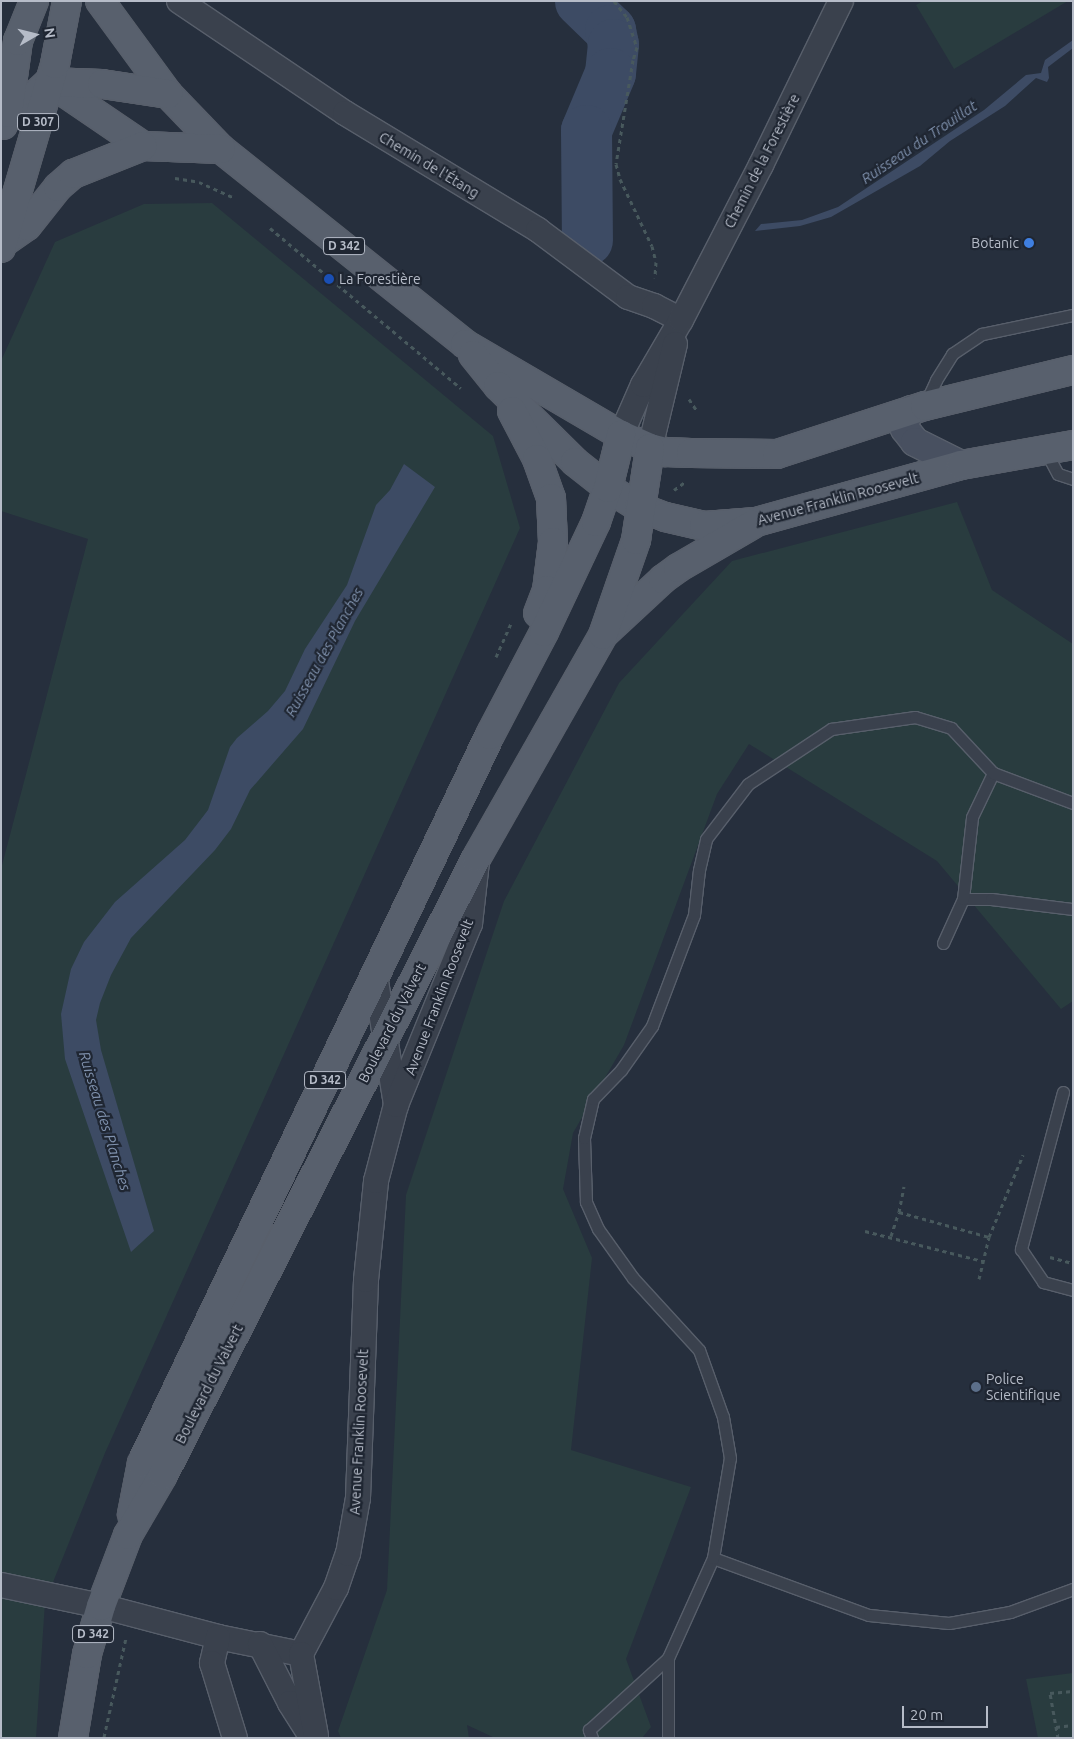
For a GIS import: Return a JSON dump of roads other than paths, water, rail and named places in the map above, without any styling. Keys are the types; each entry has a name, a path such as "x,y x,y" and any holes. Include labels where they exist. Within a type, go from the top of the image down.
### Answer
{"main road":[{"name":"D 307","path":"4,121 18,41 34,1"},
{"path":"47,1 38,37 49,82 143,146"},
{"name":"D 307","path":"2,245 49,82 67,1"},
{"name":"D 342","path":"100,1 168,94 221,149 465,344 621,435"},
{"path":"4,121 49,82 102,84 168,94"},
{"path":"2,245 27,226 58,187 73,174 143,146 221,149"},
{"name":"D 342","path":"465,344 498,386 537,459 551,498 553,542 546,590 490,735"},
{"path":"621,435 650,448 665,452 777,454 918,408 1073,370"},
{"name":"Avenue Franklin Roosevelt","path":"498,386 575,462 608,488 639,507 665,517 704,526 756,522 961,465 1073,445"},
{"path":"918,408 905,420 905,429 916,442 961,465 1004,449 1073,436"},
{"name":"Chemin de la Forestière","path":"544,632 596,522 608,488 621,435"},
{"name":"Chemin de la Forestière","path":"639,507 650,448"},
{"name":"Boulevard du Valvert","path":"73,1738 83,1675 101,1606 128,1535 163,1475 477,857 603,635 631,559 636,540 639,507"},
{"path":"603,635 662,579 756,522"},
{"name":"Boulevard du Valvert","path":"128,1535 142,1463 490,735 544,632"}],"street":[{"name":"Chemin de l'Étang","path":"180,1 345,113 538,230 628,297 654,306 681,320"},
{"name":"Chemin de la Forestière","path":"621,435 649,372 681,320 761,165 841,1"},
{"name":"Chemin de la Forestière","path":"650,448 681,320"},
{"name":"Avenue Franklin Roosevelt","path":"301,1654 336,1588 348,1554 358,1498 366,1280 376,1181 396,1105 470,924 477,857"},
{"name":"Avenue Franklin Roosevelt","path":"375,975 396,1105"},
{"path":"1,1585 132,1613 218,1637 260,1644 301,1654 316,1738"},
{"path":"218,1637 212,1663 235,1738"},
{"path":"260,1644 290,1703 312,1738"}],"lane":[{"path":"918,408 952,354 982,334 1073,314"},
{"path":"1045,450 1058,474 1073,479"},
{"path":"592,1738 589,1730 668,1658 713,1558 730,1458 723,1417 699,1350 633,1278 598,1229 586,1202 584,1138 593,1099 621,1070 652,1026 694,915 699,870 706,839 748,784 831,729 915,717 951,728 993,773 1073,803"},
{"path":"943,943 963,899 972,816 993,773"},
{"path":"963,899 991,900 1073,909"},
{"path":"1063,1092 1021,1249 1043,1282 1073,1290"},
{"path":"713,1558 868,1615 949,1623 1010,1612 1073,1589"},
{"path":"668,1658 668,1738"}],"water":[{"path":"1073,40 1073,48 1048,67 1049,78 1047,82 1036,78 1005,106 950,141 920,166 831,217 800,226 755,231 761,224 802,220 838,207 984,110 1026,75 1041,73 1045,60"},
{"path":"404,464 435,487 355,621 303,729 250,790 231,829 215,850 131,938 111,975 100,1003 96,1020 101,1050 154,1231 131,1252 65,1059 61,1014 71,969 84,942 115,902 185,840 208,810 230,747 237,738 268,711 285,691 305,649 347,585 376,505 390,490"}],"waterway":[{"name":"Ruisseau des Planches","path":"580,1 610,30 613,44 610,73 586,130 587,240"}],"place":[{"name":"Botanic","path":"1029,243"},
{"name":"La Forestière","path":"329,279"},
{"name":"Police Scientifique","path":"976,1387"}],"water label":[{"name":"Ruisseau du Trouillat","path":"919,142"}]}
